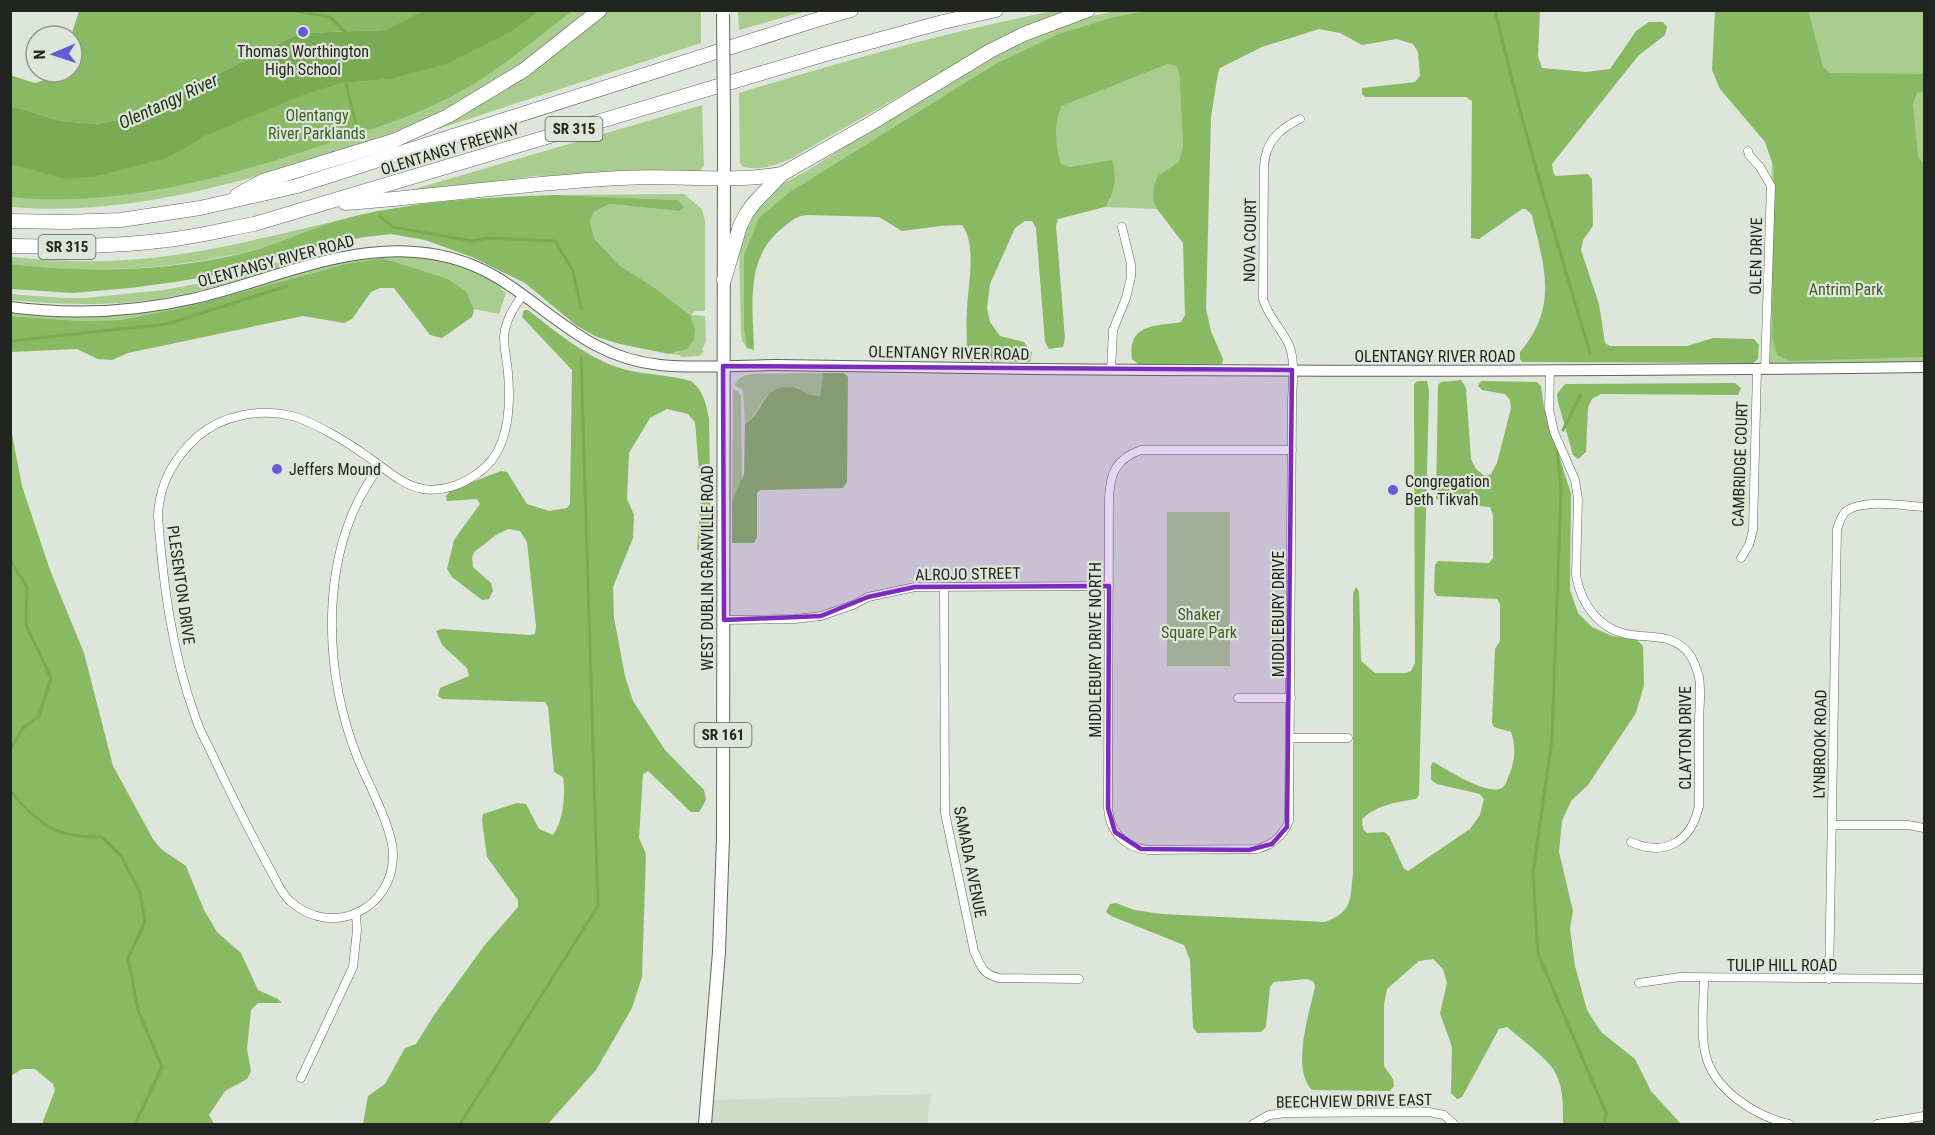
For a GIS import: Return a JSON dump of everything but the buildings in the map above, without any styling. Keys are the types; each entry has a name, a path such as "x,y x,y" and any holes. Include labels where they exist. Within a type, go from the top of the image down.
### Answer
{"highway":[{"path":"225,203 252,186 393,141 448,116 524,70 600,10"},
{"name":"OLENTANGY FREEWAY","path":"10,221 65,222 121,219 225,203 297,186 851,10"},
{"name":"OLENTANGY FREEWAY","path":"10,246 65,248 159,242 254,224 826,54 996,10"},
{"path":"724,280 740,226 746,214 782,174 990,51 1023,34 1088,10"},
{"path":"322,205 411,199 492,188 623,177 724,178 765,177 782,174"}],"main road":[{"name":"WEST DUBLIN GRANVILLE ROAD","path":"705,1125 722,886 723,12"},
{"name":"OLENTANGY RIVER ROAD","path":"10,307 90,312 143,307 191,299 336,258 385,251 424,252 468,263 499,279 575,334 601,349 627,359 654,365 693,368 723,366 1550,371 1924,367"}],"street":[{"name":"NOVA COURT","path":"1292,370 1292,357 1288,344 1263,299 1264,167 1266,153 1273,138 1300,119"},
{"name":"OLEN DRIVE","path":"1748,151 1771,186 1761,369"},
{"path":"1111,370 1113,330 1126,298 1131,277 1131,264 1122,227"},
{"name":"PLESENTON DRIVE","path":"356,915 328,918 308,913 290,901 278,885 228,788 195,717 180,664 165,587 158,505 163,486 171,467 184,449 202,433 220,423 245,415 267,413 292,416 314,425 367,456 399,479 422,489 444,489 464,482 481,472 496,454 505,436 509,396 504,339 514,306 522,296"},
{"name":"CAMBRIDGE COURT","path":"1741,558 1749,545 1753,530 1761,369"},
{"name":"MIDDLEBURY DRIVE","path":"1265,847 1279,838 1289,821 1292,370"},
{"name":"CLAYTON DRIVE","path":"1550,371 1549,409 1554,432 1575,480 1578,499 1576,575 1585,603 1596,617 1617,631 1662,637 1677,644 1690,655 1698,676 1699,806 1694,824 1683,837 1661,848 1641,846 1631,842"},
{"name":"MIDDLEBURY DRIVE NORTH","path":"1265,847 1249,850 1149,850 1133,847 1120,838 1111,824 1108,808 1110,488 1113,473 1121,461 1134,453 1149,449 1292,450"},
{"path":"301,1078 353,967 357,930 356,915 376,900 389,880 394,853 387,827 358,759 340,703 334,663 335,579 345,538 357,505 380,466"},
{"name":"LYNBROOK ROAD","path":"1829,979 1837,529 1846,512 1857,506 1869,504 1924,507"},
{"name":"ALROJO STREET","path":"724,620 795,619 821,616 868,597 915,587 1109,586"},
{"name":"SAMADA AVENUE","path":"944,587 945,813 974,951 984,972 991,976 1079,979"},
{"path":"1238,698 1291,698"},
{"path":"1291,738 1348,738"},
{"path":"1832,825 1908,825 1924,828"},
{"name":"TULIP HILL ROAD","path":"1639,982 1680,977 1924,979"},
{"path":"1704,978 1704,1048 1712,1071 1741,1101 1760,1113 1789,1125"},
{"name":"BEECHVIEW DRIVE EAST","path":"1253,1125 1269,1115 1286,1113 1429,1112 1444,1115 1455,1125"},
{"path":"1877,1125 1924,1116"}],"highlighted area":[{"path":"723,366 1292,370 1287,827 1272,844 1249,850 1141,849 1115,832 1108,808 1109,586 915,587 868,597 821,616 724,620"}],"shaded area":[{"path":"931,1094 927,1124 710,1124 712,1100"}],"green space":[{"path":"738,10 806,11 739,30"},
{"path":"1153,10 1540,11 1538,56 1542,68 1586,72 1610,69 1636,31 1649,22 1663,22 1667,27 1665,35 1638,56 1552,164 1553,171 1555,176 1588,174 1592,179 1593,226 1583,240 1581,250 1599,304 1605,343 1610,346 1687,346 1713,338 1754,339 1759,345 1758,359 1753,363 1522,362 1520,352 1532,335 1544,302 1544,269 1541,252 1532,215 1526,209 1522,209 1479,239 1471,238 1472,101 1466,97 1365,97 1362,94 1362,88 1415,82 1420,76 1418,52 1413,44 1397,39 1362,45 1340,33 1319,29 1262,47 1220,68 1218,73 1211,117 1206,309 1211,331 1223,359 1222,364 1140,366 1132,359 1134,339 1138,333 1153,326 1181,322 1185,315 1183,243 1157,209 1153,200 1154,185 1158,176 1179,162 1183,146 1179,72 1176,66 1168,64 1062,106 1059,112 1056,135 1061,164 1070,167 1112,160 1115,178 1113,191 1105,207 1058,219 1056,226 1065,338 1063,347 1049,349 1045,342 1036,228 1032,221 1025,221 1015,228 990,284 987,308 990,322 1000,336 1024,342 1032,353 1030,362 971,361 967,356 970,254 967,233 962,225 902,231 879,217 809,215 794,219 785,226 772,238 763,252 754,282 754,350 747,348 744,331 744,255 759,218 790,192 997,63 1058,34 1113,17"},
{"name":"Antrim Park","path":"1808,10 1823,67 1830,73 1924,74 1924,91 1917,93 1913,104 1918,157 1924,163 1924,357 1790,361 1777,355 1772,338 1774,168 1765,142 1720,89 1712,70 1715,11"},
{"path":"79,11 425,11 385,30 300,33 123,119 96,124 61,121 11,106 10,75 24,79 24,84 84,84 84,24 75,24"},
{"name":"Olentangy River Parklands","path":"540,11 586,11 556,37 491,83 441,112 389,134 243,180 166,198 89,207 50,209 11,207 10,164 514,30"},
{"name":"Olentangy River Parklands","path":"540,11 572,11 485,77 438,103 391,122 249,168 171,187 91,198 11,197 11,164 64,179 94,177 168,158 205,136 306,94 342,83 390,79 514,30"},
{"path":"604,11 701,11 701,43 438,129 437,126"},
{"path":"1053,11 1063,11 1063,13 991,44 790,159 761,168 743,167 740,163 739,93 895,48"},
{"path":"1115,11 1153,11 1113,17 1058,34 997,63 759,218 744,331 747,348 742,341 741,333 739,244 755,209 780,185 810,169 995,54 1040,33 1078,19"},
{"name":"Antrim Park","path":"1777,11 1924,11 1924,367 1765,369"},
{"path":"1168,64 1176,66 1179,71 1183,146 1180,162 1153,200 1157,209 1105,207 1111,199 1069,167 1061,164 1056,135 1059,112 1062,106"},
{"path":"702,105 704,166 700,171 536,176 413,193 411,190"},
{"path":"684,194 702,209 705,221 705,311 695,311 691,315 705,316 706,342 702,349 704,352 699,356 681,357 669,354 678,352 690,315 655,288 619,265 594,238 590,220 594,212 609,204 679,211 677,200 558,195"},
{"path":"558,195 677,200 684,207 679,211 609,204 594,212 590,220 594,238 619,265 655,288 690,315 695,329 694,340 687,349 669,354 597,337 577,326 525,283 472,257 425,240 391,234 364,237 277,256 263,263 221,274 175,282 73,293 11,289 11,264 73,269 167,266 259,249 336,221 363,214 474,199"},
{"path":"336,221 258,249 166,266 73,269 11,264 10,257 82,261 152,258 231,245"},
{"path":"390,255 452,264 482,275 506,293 499,314 474,309 466,291 448,279 383,258 346,264 186,307 120,320 81,321 11,316 10,312 87,315 271,280 339,262"},
{"path":"383,258 448,279 466,291 474,309 472,317 442,338 430,335 394,288 380,288 371,292 352,319 344,323 303,316 128,353 112,360 98,359 77,349 11,352 11,316 81,321 120,320 186,307 346,264"},
{"path":"299,259 298,262 221,285 154,300 92,304 11,300 11,294 85,298 164,290 247,274 265,269 277,262"},
{"path":"524,310 528,310 550,328 601,360 627,370 691,381 704,398 709,419 711,540 709,554 703,555 697,549 701,496 695,422 688,414 667,409 650,418 629,453 627,499 634,515 633,538 613,587 614,618 625,676 633,701 665,750 704,790 706,800 699,812 691,812 648,771 643,774 639,838 646,854 642,977 632,1008 596,1070 548,1124 363,1124 368,1096 385,1084 405,1048 416,1044 484,946 518,907 518,900 487,857 483,814 517,803 526,804 539,829 553,835 561,815 564,784 563,777 554,772 548,707 545,702 443,699 438,696 440,688 469,676 467,668 442,645 436,631 442,629 530,635 535,634 536,626 527,542 520,531 508,529 474,552 473,567 491,583 493,591 489,599 482,600 452,577 447,569 454,540 480,504 477,499 447,501 446,496 451,490 501,471 507,472 527,504 549,511 567,508 570,504 572,370 522,317"},
{"path":"823,373 820,396 810,396 798,387 767,395 745,424 743,390 734,385 740,378 754,374"},
{"path":"823,373 844,373 848,377 847,482 843,488 760,490 757,493 757,537 754,543 732,543 732,501 744,474 745,424 768,396 780,388 794,387 810,395 820,396"},
{"path":"1461,380 1466,388 1471,459 1476,469 1485,476 1491,474 1497,463 1511,408 1510,400 1505,394 1482,390 1478,386 1481,381 1537,382 1541,386 1544,408 1571,494 1570,590 1578,613 1592,627 1612,636 1637,640 1643,646 1644,685 1636,713 1588,785 1571,801 1562,821 1559,852 1573,911 1570,928 1575,966 1587,1010 1601,1032 1635,1059 1651,1091 1681,1124 1563,1124 1562,1093 1555,1071 1507,1027 1499,1029 1462,1097 1457,1099 1451,1093 1452,1047 1440,1013 1447,983 1443,969 1433,959 1419,961 1387,989 1384,1005 1384,1066 1393,1079 1394,1086 1390,1091 1312,1090 1306,1081 1302,1055 1314,982 1307,979 1274,982 1270,987 1266,1027 1261,1032 1197,1033 1193,1027 1190,960 1184,945 1106,912 1110,904 1116,903 1134,910 1162,914 1325,922 1341,914 1345,909 1350,897 1353,873 1353,593 1356,587 1359,591 1361,661 1375,673 1406,673 1411,671 1415,663 1414,385 1417,381 1427,381 1429,391 1419,795 1416,799 1374,810 1362,819 1363,829 1367,833 1384,832 1389,836 1404,869 1408,871 1470,829 1480,815 1484,799 1480,794 1437,784 1431,780 1433,762 1480,786 1498,789 1505,785 1514,758 1513,737 1511,732 1494,727 1492,723 1495,649 1500,641 1500,604 1497,599 1437,596 1434,591 1435,565 1438,561 1489,563 1493,558 1493,515 1490,507 1440,503 1436,498 1438,385 1441,382"},
{"path":"1735,383 1741,388 1738,395 1601,394 1592,399 1588,407 1586,452 1578,459 1573,455 1557,394 1565,384"},
{"path":"733,390 738,391 741,397 742,480 732,501"},
{"path":"10,424 22,486 50,570 84,653 113,766 153,839 161,849 186,866 204,910 217,932 241,953 258,990 282,1003 258,1003 251,1010 247,1049 251,1071 247,1079 225,1091 209,1115 214,1124 42,1124 55,1090 53,1084 35,1069 22,1069 11,1076"},
{"name":"Shaker Square Park","path":"1167,512 1230,512 1230,666 1167,666"}],"water":[{"name":"Olentangy River","path":"425,10 540,11 514,30 446,64 390,79 342,83 306,94 205,136 168,158 94,177 64,179 11,164 11,106 61,121 96,124 123,119 300,33 385,30"}],"waterway":[{"path":"291,10 330,17 347,34"},
{"path":"1495,10 1528,139 1590,353"},
{"path":"345,80 359,136"},
{"path":"380,216 393,227 472,241 488,238 555,241 573,271 581,308"},
{"path":"10,341 167,324 287,286"},
{"path":"460,1124 598,906 581,358"},
{"path":"1563,430 1581,394"},
{"path":"1557,448 1561,491 1552,739 1533,873 1538,954 1606,1113 1604,1124"},
{"path":"10,560 27,587 26,625 51,678 39,716 22,729 10,751"},
{"path":"10,791 31,813 50,827 72,835 102,837 121,856 140,892 145,922 128,958 138,1010 162,1067 135,1124"}],"place":[{"name":"Thomas Worthington High School","path":"303,32"},
{"name":"Jeffers Mound","path":"277,469"},
{"name":"Congregation Beth Tikvah","path":"1393,490"}]}
